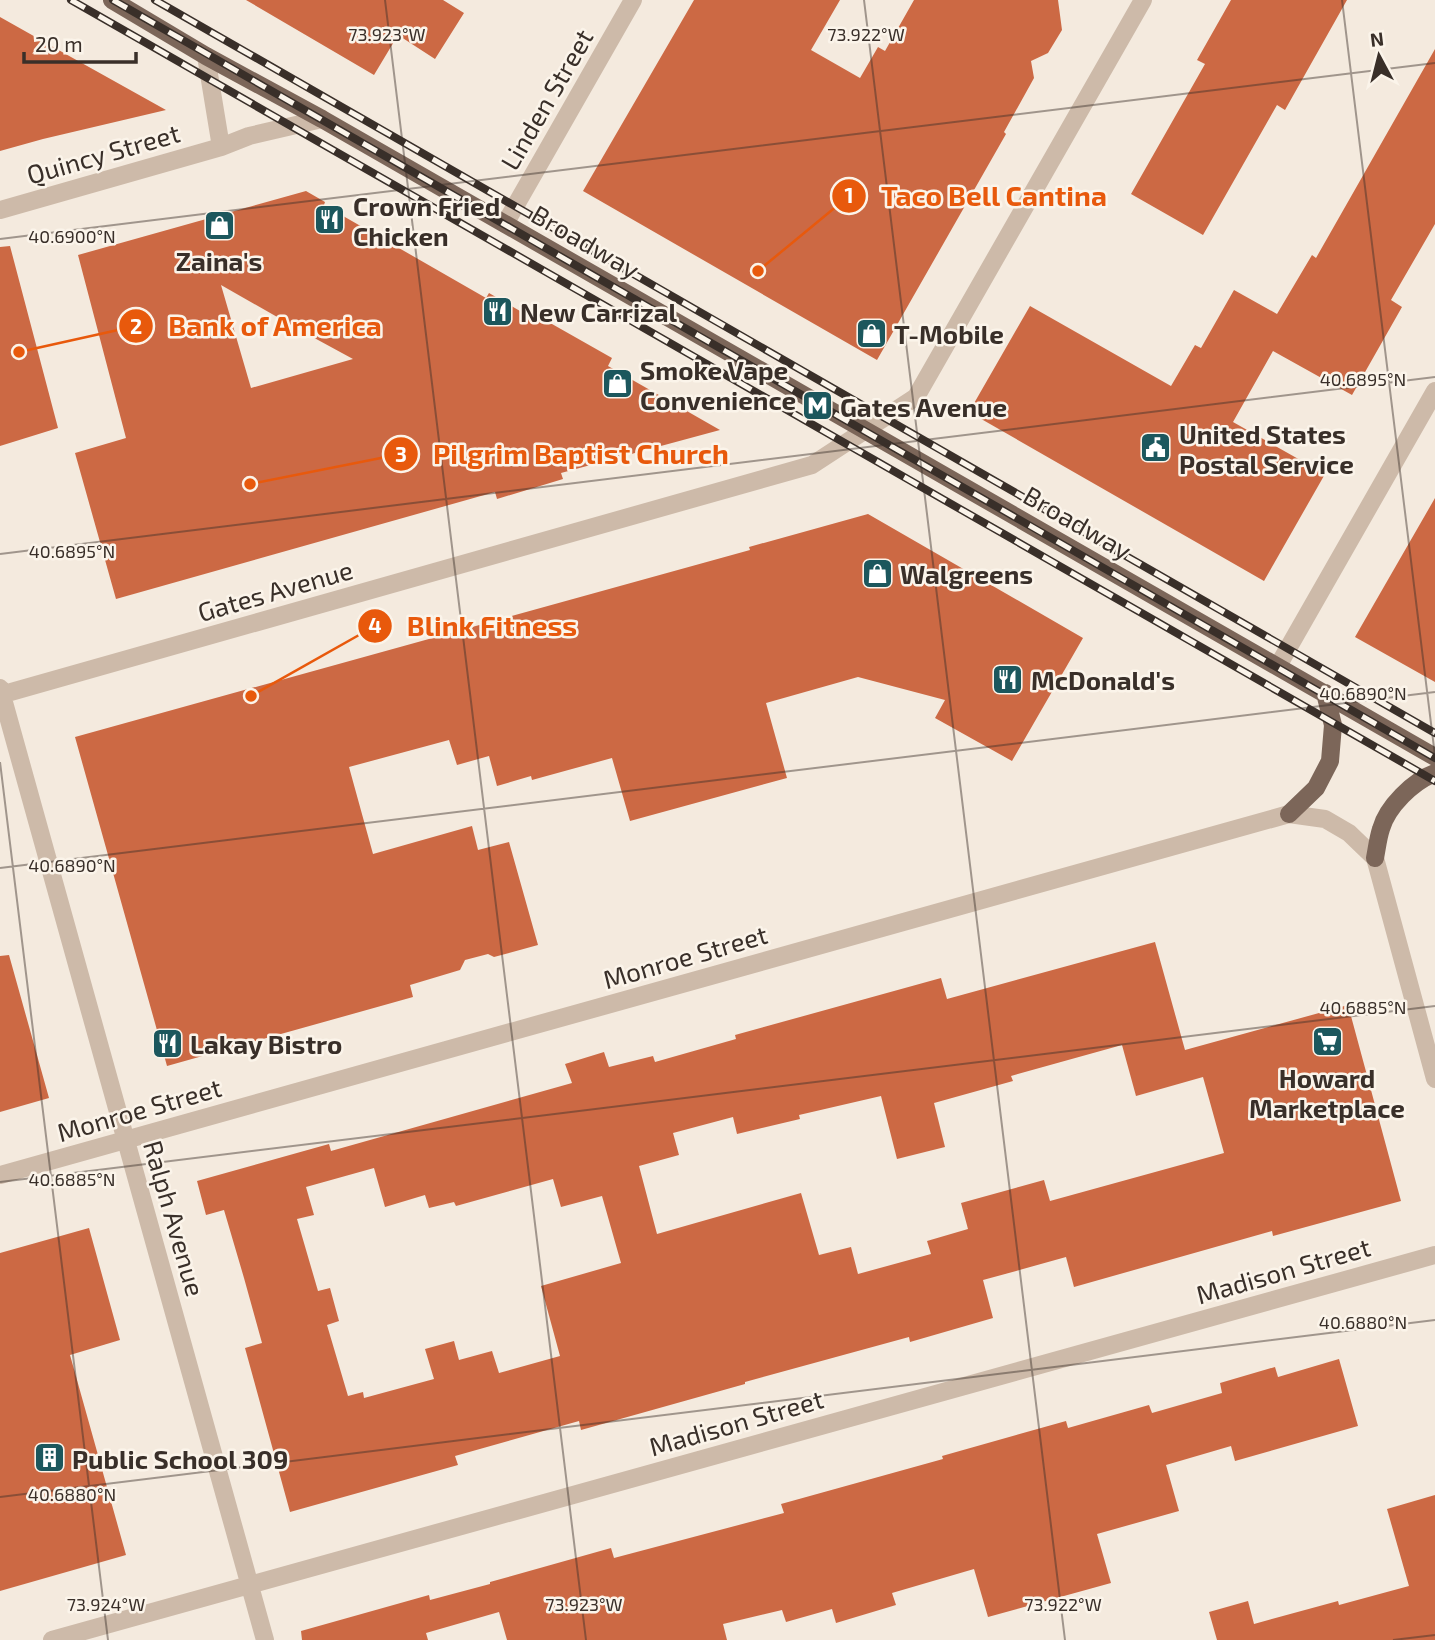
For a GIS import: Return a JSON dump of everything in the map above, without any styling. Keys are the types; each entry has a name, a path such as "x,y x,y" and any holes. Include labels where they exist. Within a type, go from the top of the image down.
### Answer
{"main road":[{"name":"Broadway","path":"112,0 1435,757"},
{"path":"1290,814 1316,788 1330,761 1333,725 1325,693"},
{"path":"1375,858 1381,827 1399,799 1422,778 1435,773"}],"street":[{"name":"Linden Street","path":"505,224 633,0"},
{"name":"Gates Avenue","path":"1,693 812,465 916,397 1143,0"},
{"name":"Quincy Street","path":"206,55 221,147"},
{"name":"Quincy Street","path":"0,210 221,147 249,136 322,119"},
{"path":"1278,666 1435,391"},
{"name":"Ralph Avenue","path":"1,693 265,1640"},
{"name":"Monroe Street","path":"0,1175 1290,814 1325,819 1349,833 1375,858"},
{"path":"1375,858 1435,1079"},
{"name":"Madison Street","path":"52,1640 1435,1255"}],"building":[{"path":"246,0 443,0 464,13 435,59 398,35 374,75"},
{"path":"694,0 840,0 811,50 860,78 878,47 885,51 914,0 1058,0 1062,30 1048,53 1031,61 1034,78 1004,132 1006,134 877,360 583,191"},
{"path":"1231,0 1347,0 1285,110 1277,105 1203,235 1131,194 1205,64 1197,60"},
{"path":"0,17 166,110 0,151"},
{"name":"United States Postal Service","path":"1435,49 1435,224 1391,300 1402,307 1352,395 1273,351 1233,422 1325,474 1264,581 969,412 1030,306 1171,386 1195,345 1201,348 1234,290 1277,314 1312,255 1316,258"},
{"path":"306,191 325,202 324,205 486,298 489,293 520,311 522,307 612,358 608,366 720,430 561,473 563,479 497,499 495,492 116,599 75,453 126,438 78,255","holes":["221,285 353,359 251,388"]},
{"path":"10,246 58,428 0,446 0,247"},
{"path":"1435,498 1435,682 1355,637"},
{"path":"868,514 1083,638 1012,761 935,718 945,700 858,677 766,703 787,778 630,821 612,758 532,780 531,776 497,786 489,756 457,765 449,740 349,767 373,854 472,826 478,850 509,842 538,945 494,957 488,954 465,960 460,970 410,985 413,997 167,1066 75,737 750,550 749,547"},
{"path":"1155,942 1185,1050 1348,1005 1401,1201 1273,1236 1272,1231 1074,1287 1066,1257 983,1280 993,1318 910,1342 909,1337 581,1430 579,1421 455,1456 458,1465 290,1512 245,1348 262,1343 244,1278 224,1210 206,1215 197,1181 329,1144 331,1151 572,1083 565,1064 604,1052 609,1067 653,1056 655,1062 736,1039 735,1035 941,978 947,999","holes":["1122,1045 1136,1096 1203,1077 1224,1153 1050,1201 1044,1180 961,1203 968,1229 927,1241 931,1254 858,1274 851,1247 819,1255 801,1193 657,1234 639,1166 679,1155 673,1133 733,1117 737,1134 800,1119 799,1115 881,1096 897,1159 945,1147 934,1103 1013,1081 1011,1076","374,1168 385,1207 425,1195 429,1208 454,1202 456,1206 553,1179 561,1207 602,1196 621,1263 541,1286 560,1356 499,1373 492,1351 459,1360 454,1341 425,1349 434,1379 364,1398 363,1392 348,1396 327,1325 339,1321 330,1288 318,1291 297,1219 314,1215 306,1187"]},
{"path":"9,955 49,1098 0,1112 0,956"},
{"name":"Public School 309","path":"89,1228 120,1340 70,1355 126,1555 0,1591 0,1253"},
{"path":"1339,1359 1358,1426 1235,1461 1231,1446 1166,1465 1179,1511 1097,1534 1111,1583 988,1617 974,1569 892,1593 896,1605 836,1623 832,1609 786,1622 782,1610 723,1624 727,1640 507,1640 499,1612 426,1633 428,1640 302,1640 301,1631 429,1595 430,1600 611,1548 614,1558 784,1513 781,1504 1066,1421 1068,1428 1149,1405 1152,1413 1222,1393 1220,1383 1275,1367 1278,1377"},
{"path":"1435,1495 1435,1640 1217,1640 1209,1612 1248,1601 1254,1624 1338,1601 1339,1605 1409,1586 1387,1509"}],"railway":[{"path":"71,0 1435,781"},
{"path":"113,0 1435,758"},
{"path":"155,0 1435,733"}],"place":[{"name":"Crown Fried Chicken","path":"330,220"},
{"name":"Zaina's","path":"219,225"},
{"name":"Taco Bell Cantina","path":"758,271"},
{"name":"New Carrizal","path":"497,311"},
{"name":"T-Mobile","path":"871,333"},
{"name":"Bank of America","path":"19,352"},
{"name":"Smoke Vape Convenience","path":"617,384"},
{"name":"Gates Avenue","path":"817,406"},
{"name":"United States Postal Service","path":"1156,448"},
{"name":"Pilgrim Baptist Church","path":"250,484"},
{"name":"Walgreens","path":"877,573"},
{"name":"McDonald's","path":"1008,679"},
{"name":"Blink Fitness","path":"251,696"},
{"name":"Howard Marketplace","path":"1327,1041"},
{"name":"Lakay Bistro","path":"167,1043"},
{"name":"Public School 309","path":"49,1458"}]}
